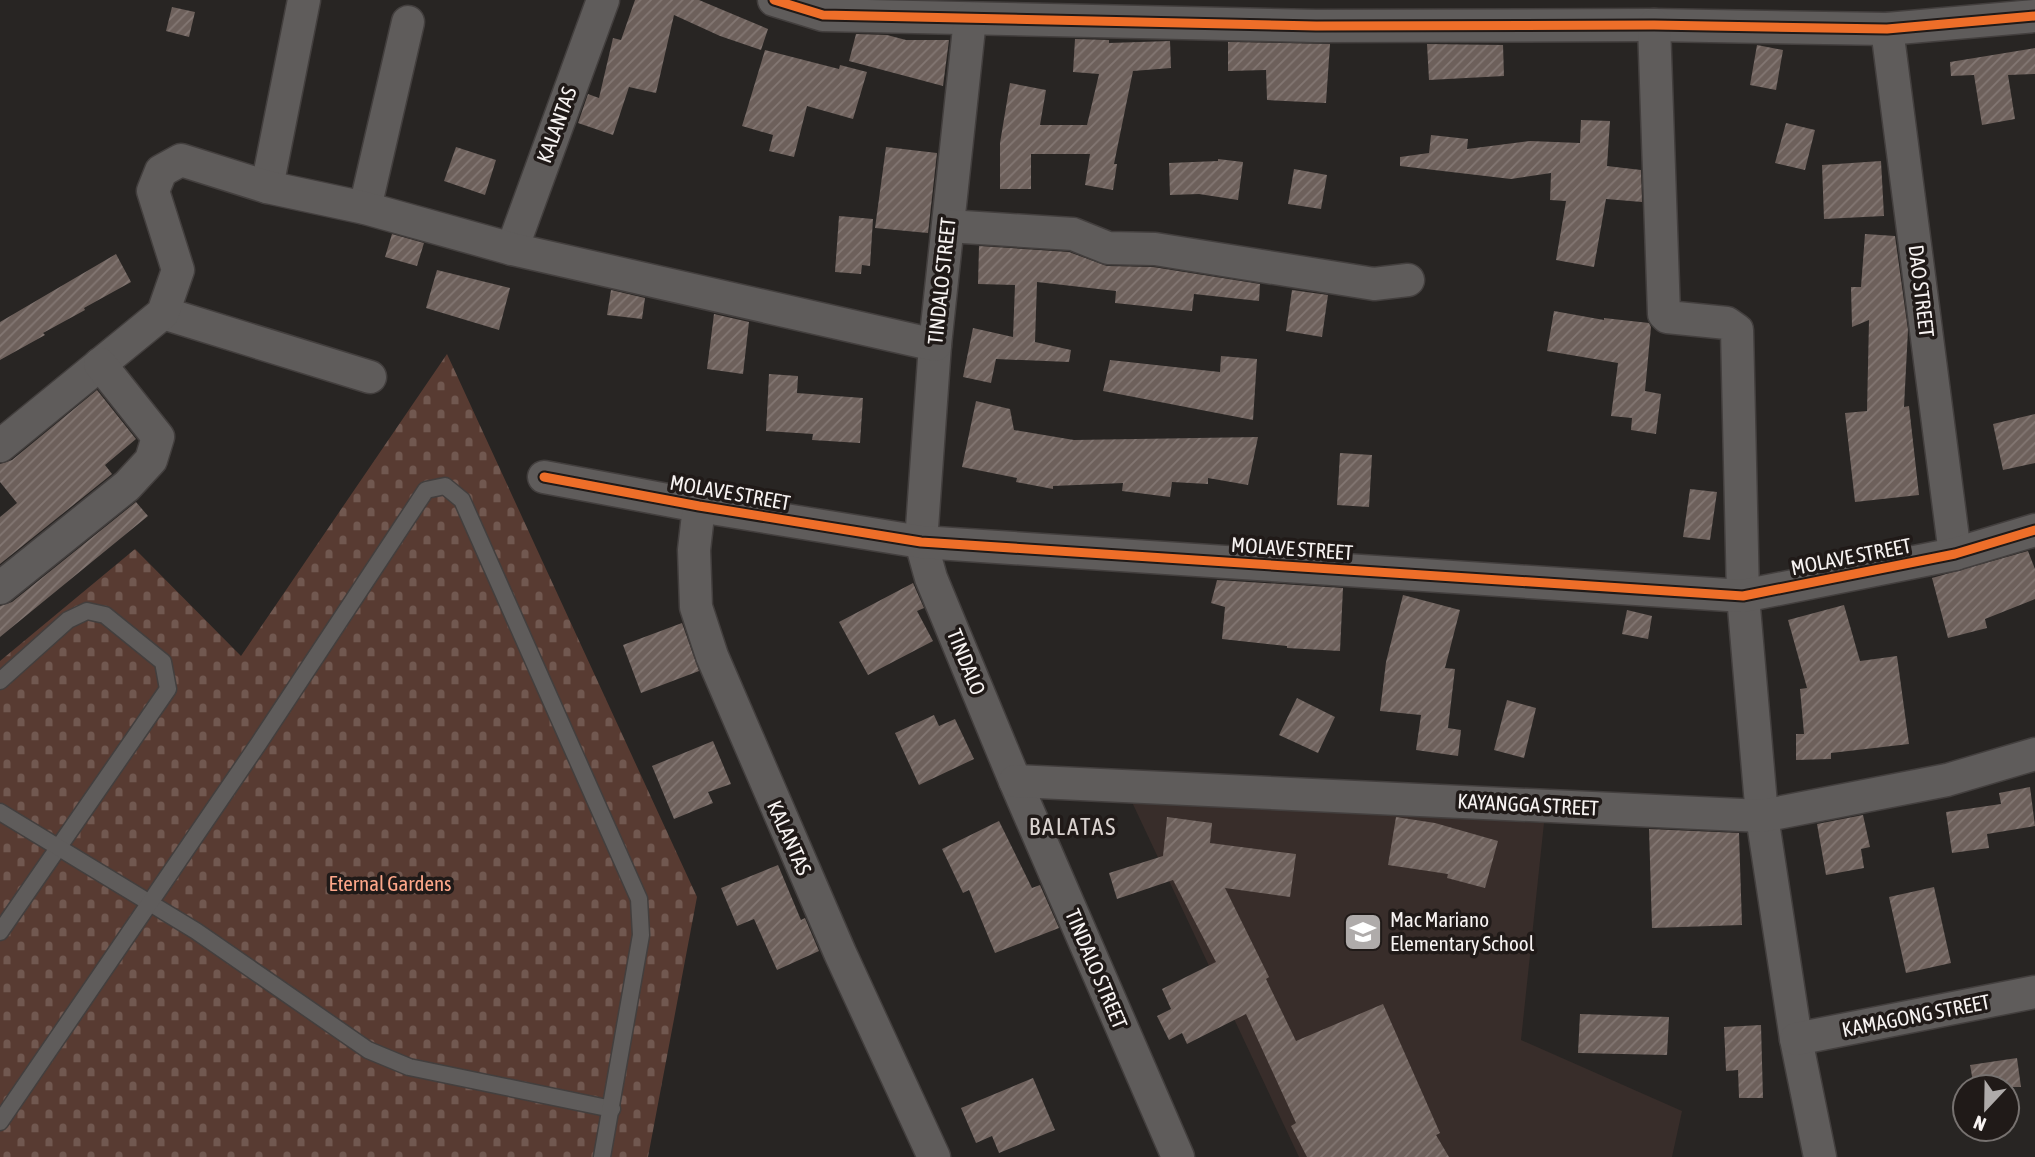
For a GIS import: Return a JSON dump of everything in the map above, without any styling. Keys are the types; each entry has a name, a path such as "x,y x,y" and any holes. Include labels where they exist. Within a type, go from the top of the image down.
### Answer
{"street":[{"path":"267,187 304,0"},
{"name":"KALANTAS","path":"512,249 603,0"},
{"path":"774,0 823,15 970,19 1075,11 1316,26 1654,25 1887,29 2035,16"},
{"name":"TINDALO STREET","path":"921,542 935,345 970,19"},
{"path":"365,208 408,22"},
{"path":"1654,25 1664,314 1667,317 1727,323 1737,330 1743,596 1762,816 1796,1039 1820,1157"},
{"name":"DAO STREET","path":"1887,29 1955,554"},
{"path":"0,446 163,313 178,270 153,191 161,171 181,160 267,187 365,208 512,249 935,345"},
{"path":"948,226 1073,233 1108,248 1155,249 1374,284 1408,280"},
{"path":"163,313 370,377"},
{"path":"1,585 127,486 151,460 158,437 100,364"},
{"name":"MOLAVE STREET","path":"544,477 699,506 921,542 1743,596 1955,554 2035,530"},
{"name":"KALANTAS","path":"699,506 694,550 696,607 712,656 839,953 934,1157"},
{"name":"TINDALO","path":"921,542 931,578 1015,781"},
{"name":"KAYANGGA STREET","path":"1015,781 1762,816 1947,780 2035,754"},
{"name":"TINDALO STREET","path":"1015,781 1178,1157"},
{"name":"KAMAGONG STREET","path":"1796,1039 2035,992"}],"lane":[{"path":"0,1122 259,743 426,490 445,486 462,500 639,899 641,935 603,1157"},
{"path":"0,681 68,620 87,611 105,615 163,662 168,689 0,932"},
{"path":"0,812 196,931 368,1051 409,1067 612,1109"}],"shaded area":[{"name":"Mac Mariano Elementary School","path":"1131,800 1544,823 1521,1040 1682,1111 1672,1157 1299,1157"}],"green space":[{"name":"Eternal Gardens","path":"447,354 697,897 648,1157 0,1157 0,661 135,549 241,656"}],"building":[{"path":"635,0 699,0 768,29 761,50 720,36 674,15 656,93 629,87 613,135 578,123 588,94 599,98 613,38 621,40"},
{"path":"172,7 195,12 189,37 166,31"},
{"path":"856,34 887,35 906,40 949,40 943,86 849,61"},
{"path":"1075,39 1109,40 1109,43 1170,41 1171,68 1133,71 1114,164 1117,164 1113,190 1085,185 1090,154 1031,154 1031,189 1000,189 1000,143 1010,83 1046,90 1040,125 1087,125 1099,74 1073,72"},
{"path":"1228,42 1330,44 1326,103 1267,100 1266,70 1228,71"},
{"path":"1427,44 1503,45 1504,76 1429,80"},
{"path":"1757,45 1783,50 1776,90 1750,85"},
{"path":"2035,48 2035,74 2008,75 2015,119 1982,125 1974,75 1951,76 1950,62"},
{"path":"765,50 839,69 840,65 867,72 853,119 807,106 794,157 769,151 773,135 742,126"},
{"path":"1581,120 1610,121 1607,166 1641,170 1642,202 1606,199 1594,267 1556,260 1566,201 1550,200 1551,173 1511,179 1400,166 1400,157 1429,153 1431,135 1468,139 1467,149 1530,141 1580,143"},
{"path":"1786,123 1815,130 1805,170 1775,163"},
{"path":"456,147 496,160 485,195 444,181"},
{"path":"886,147 937,153 928,233 875,228"},
{"path":"1218,159 1243,162 1238,200 1199,194 1170,195 1169,163"},
{"path":"1881,161 1884,216 1824,219 1822,165"},
{"path":"1294,169 1327,175 1321,209 1288,204"},
{"path":"839,216 873,219 870,266 862,265 861,274 835,272"},
{"path":"392,234 424,243 417,266 385,257"},
{"path":"1865,234 1895,236 1908,330 1904,407 1909,406 1919,495 1855,502 1845,413 1867,411 1869,320 1852,327 1851,287 1861,287"},
{"path":"979,246 1069,252 1107,266 1153,267 1260,284 1259,301 1194,294 1192,311 1115,303 1116,291 1037,282 1035,342 1071,350 1069,362 996,359 991,383 963,377 973,328 1013,337 1015,285 978,284"},
{"path":"116,254 131,282 0,360 0,322"},
{"path":"437,270 510,288 499,330 426,308"},
{"path":"611,290 645,298 642,319 607,315"},
{"path":"1292,290 1328,295 1322,337 1286,331"},
{"path":"1554,311 1604,320 1649,323 1651,327 1645,391 1661,394 1656,434 1631,430 1632,418 1611,416 1618,363 1547,351"},
{"path":"714,314 749,322 743,374 707,369"},
{"path":"1221,356 1257,359 1253,420 1103,391 1110,360 1220,372"},
{"path":"769,374 798,376 797,393 863,398 860,443 812,440 813,434 766,431"},
{"path":"97,390 136,439 105,465 112,474 0,564 0,517 17,503 0,482 0,464 12,460"},
{"path":"976,401 1010,409 1014,430 1074,440 1258,437 1248,485 1208,478 1208,484 1172,482 1170,497 1122,491 1123,483 1053,486 1053,489 1016,482 1017,478 962,467"},
{"path":"2035,414 2035,463 2003,470 1993,424"},
{"path":"1340,453 1372,455 1369,507 1337,505"},
{"path":"1690,489 1717,492 1710,540 1683,537"},
{"path":"136,502 148,516 0,637 0,606 12,602"},
{"path":"2028,551 2035,569 2035,599 1985,619 1987,628 1948,638 1932,578"},
{"path":"1217,580 1343,588 1340,651 1287,648 1222,639 1225,607 1211,603"},
{"path":"913,583 924,608 917,611 933,641 868,675 839,622"},
{"path":"1403,595 1460,610 1445,668 1455,669 1448,728 1461,730 1458,756 1416,750 1421,715 1380,711 1386,662"},
{"path":"1844,605 1860,661 1897,656 1909,744 1831,753 1831,759 1796,760 1796,734 1804,734 1800,689 1807,688 1788,620"},
{"path":"1627,610 1652,616 1648,639 1622,634"},
{"path":"682,623 699,671 641,693 623,645"},
{"path":"1297,698 1335,717 1318,753 1279,735"},
{"path":"1507,700 1536,708 1524,758 1494,750"},
{"path":"934,715 939,726 955,719 974,759 919,785 895,733"},
{"path":"713,741 731,784 708,792 713,803 674,819 652,766"},
{"path":"2030,787 2035,826 1987,834 1989,848 1952,853 1946,812 2001,804 1999,793"},
{"path":"1863,815 1870,847 1861,849 1864,868 1826,875 1817,824"},
{"path":"1167,817 1212,823 1210,843 1296,854 1290,897 1225,888 1269,977 1266,979 1296,1041 1383,1004 1440,1133 1436,1135 1449,1157 1307,1157 1291,1126 1296,1123 1246,1014 1187,1044 1182,1033 1169,1040 1157,1016 1171,1009 1162,989 1216,962 1173,880 1117,899 1109,873 1163,856"},
{"path":"1396,817 1435,823 1498,841 1485,888 1447,878 1448,874 1388,865"},
{"path":"999,821 1032,888 1040,885 1059,928 995,953 969,890 963,893 942,849"},
{"path":"1649,829 1739,833 1742,925 1652,928"},
{"path":"778,865 801,920 805,918 819,951 777,970 754,919 737,926 721,888"},
{"path":"1934,887 1951,963 1906,973 1889,897"},
{"path":"1580,1014 1669,1017 1667,1055 1578,1053"},
{"path":"1761,1025 1763,1098 1739,1098 1738,1070 1726,1071 1724,1027"},
{"path":"2017,1058 2019,1073 1971,1073 1970,1065"},
{"path":"1033,1078 1055,1130 999,1153 992,1136 976,1143 961,1108"}],"cycle path":[{"path":"774,0 823,15 1316,26 1654,25 1887,29 2035,16"},
{"path":"544,477 699,506 921,542 1743,596 1955,554 2035,530"}],"place":[{"name":"Mac Mariano Elementary School","path":"1363,932"}],"district":[{"name":"BALATAS","path":"1073,827"}]}
